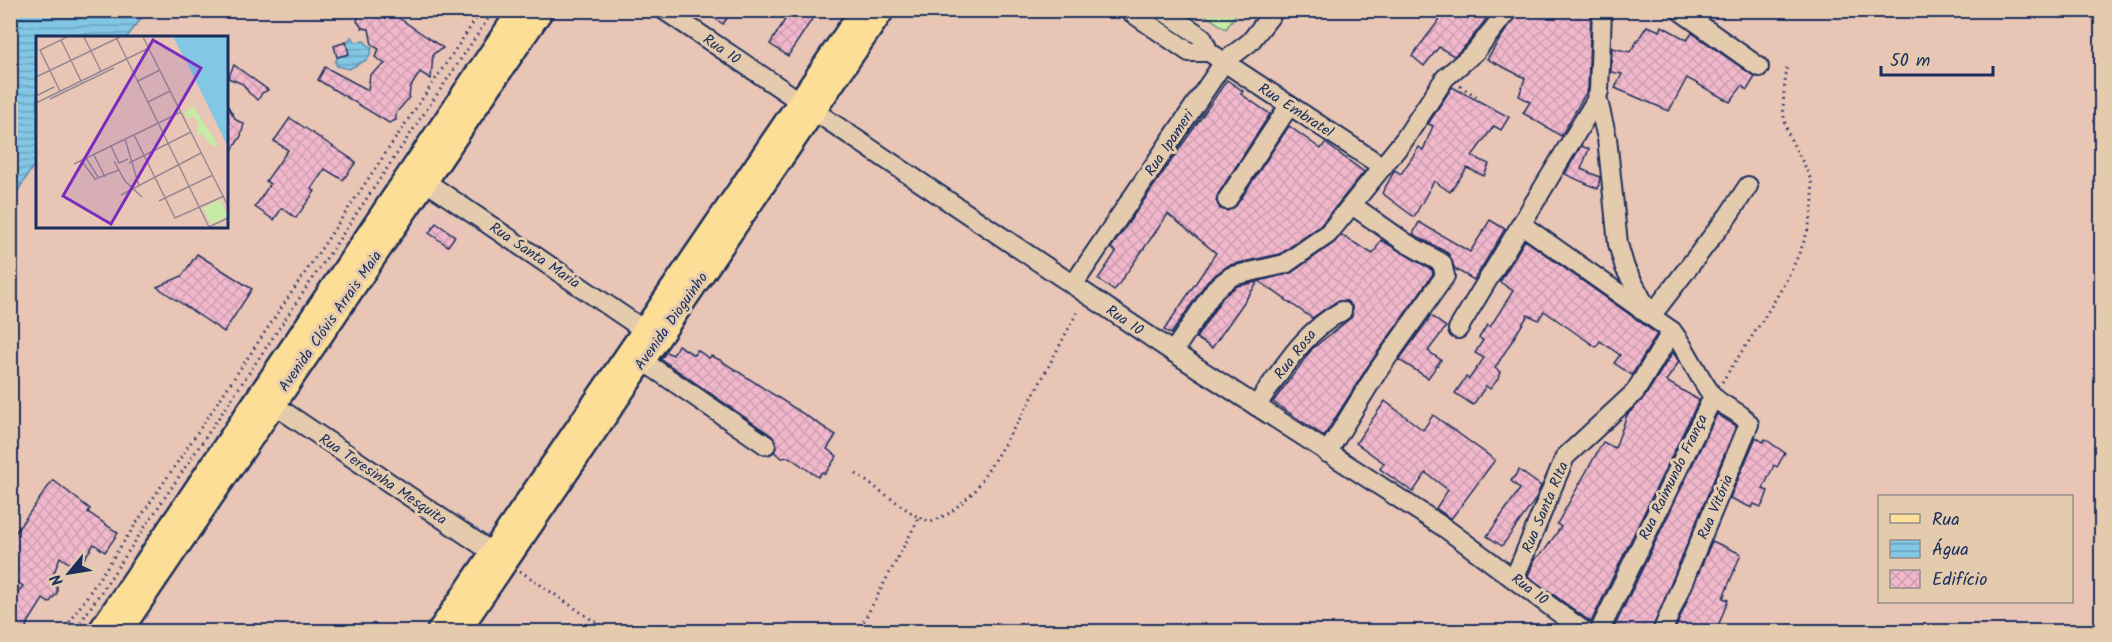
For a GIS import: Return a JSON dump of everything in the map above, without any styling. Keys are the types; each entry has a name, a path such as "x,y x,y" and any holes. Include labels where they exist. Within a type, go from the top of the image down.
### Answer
{"main road":[{"name":"Avenida Clóvis Arrais Maia","path":"99,632 266,399 298,371 520,10"},
{"name":"Avenida Clóvis Arrais Maia","path":"419,177 542,10"},
{"name":"Avenida Dioguinho","path":"808,108 862,10"},
{"name":"Avenida Dioguinho","path":"458,632 499,557 650,334 808,108 883,10"},
{"name":"Avenida Dioguinho","path":"438,632 499,557 643,361 650,334"},
{"name":"Avenida Clóvis Arrais Maia","path":"120,632 266,399"}],"street":[{"name":"Rua 10","path":"664,10 1173,352 1445,528 1515,577 1585,632"},
{"name":"Rua Embratel","path":"1128,10 1189,52 1217,57"},
{"name":"Rua Embratel","path":"1162,10 1202,37 1217,57 1383,167"},
{"name":"Rua Ipameri","path":"1080,289 1217,57 1250,42 1275,10"},
{"path":"1173,352 1215,289 1223,282 1232,276 1275,267 1299,256 1328,234 1383,167 1445,78 1475,52 1508,10"},
{"path":"1602,10 1597,97 1607,138 1618,244 1625,268 1652,316 1748,186"},
{"path":"1679,10 1759,67"},
{"path":"1458,329 1597,97"},
{"path":"1227,201 1289,106"},
{"name":"Rua Santa Maria","path":"419,177 650,334"},
{"path":"1327,453 1377,372 1445,276 1442,263 1397,237 1352,205"},
{"name":"Rua Raimundo França","path":"1521,224 1672,331 1685,347 1713,397 1599,632"},
{"name":"Rua Rosa","path":"1256,406 1318,325 1342,311"},
{"name":"Rua Santa RIta","path":"1515,577 1565,456 1635,392 1672,331"},
{"path":"643,361 766,445"},
{"name":"Rua Vitória","path":"1662,632 1749,427 1743,416 1713,397"},
{"name":"Rua Teresinha Mesquita","path":"266,399 499,557"}],"path":[{"path":"63,632 482,10"},
{"path":"74,632 494,10"},
{"path":"1713,397 1797,262 1813,208 1811,181 1785,123 1784,88 1787,67"},
{"path":"856,474 919,518 931,522 950,513 975,491 1027,407 1080,289"},
{"path":"858,632 919,518"},
{"path":"499,557 610,632"}],"shaded area":[{"path":"436,209 464,228 445,255 417,236"}],"green space":[{"path":"1199,11 1238,11 1226,29"}],"water":[{"path":"11,10 147,11 128,36 36,36 36,162 11,202"},
{"path":"351,37 356,42 364,41 372,49 368,59 349,69 337,66 335,62"}],"building":[{"path":"360,10 387,10 443,48 433,54 431,79 420,72 410,88 409,98 396,113 396,120 389,123 318,80 325,67 368,90 370,75 385,64 375,57 379,49 372,45 369,29 362,28 357,21"},
{"path":"703,10 733,10 723,24"},
{"path":"791,10 818,10 788,56 770,44"},
{"path":"1427,10 1493,10 1467,44 1454,56 1439,47 1424,66 1412,56 1440,19"},
{"path":"1519,10 1591,10 1588,89 1561,136 1523,113 1530,102 1519,96 1525,78 1487,59"},
{"path":"1647,26 1660,31 1662,26 1687,40 1692,33 1755,77 1747,90 1742,86 1730,102 1687,78 1669,111 1615,88 1622,74 1611,72 1612,48 1630,52"},
{"path":"346,42 349,54 337,57 334,46"},
{"path":"234,65 268,90 262,93 258,100 243,84 228,78"},
{"path":"1227,80 1243,91 1241,94 1270,114 1218,194 1216,200 1220,209 1227,211 1236,206 1289,126 1321,149 1325,143 1364,172 1320,226 1280,254 1229,265 1208,280 1171,334 1164,330 1216,253 1168,214 1114,291 1098,279 1116,252 1111,248"},
{"path":"1452,87 1509,117 1501,130 1494,126 1472,156 1489,164 1484,176 1467,168 1450,192 1434,181 1414,217 1382,193 1395,170 1401,174 1419,147 1423,150 1433,126 1428,124"},
{"path":"228,106 236,120 244,124 241,136 228,157"},
{"path":"290,118 356,162 343,180 325,169 311,189 315,191 296,218 282,208 274,220 255,207 270,184 266,181 288,150 274,141"},
{"path":"1581,146 1589,149 1581,169 1600,177 1598,189 1565,174"},
{"path":"1490,220 1505,229 1474,280 1455,269 1448,253 1413,234 1419,222 1470,252"},
{"path":"436,223 455,236 448,246 429,233"},
{"path":"1341,235 1373,254 1381,240 1432,270 1433,274 1368,366 1324,436 1273,402 1312,349 1352,317 1352,306 1347,301 1337,301 1312,318 1259,281 1291,273 1334,243"},
{"path":"1525,240 1657,334 1632,375 1614,363 1620,355 1600,341 1596,347 1544,311 1539,320 1528,315 1495,368 1500,372 1498,379 1490,389 1486,386 1473,405 1455,393 1466,377 1469,379 1484,358 1475,353 1483,340 1479,338 1487,325 1490,327 1513,291 1500,282"},
{"path":"197,254 252,289 224,332 157,287 182,276"},
{"path":"1258,282 1212,348 1196,338 1223,297 1237,286"},
{"path":"1431,316 1446,327 1428,351 1441,360 1428,378 1399,360"},
{"path":"678,345 694,355 697,350 709,358 711,356 720,360 836,435 827,449 837,456 825,474 822,472 818,477 789,457 782,458 774,452 777,445 772,436 661,359 666,352 673,355"},
{"path":"1673,352 1679,362 1666,381 1699,400 1591,622 1528,576 1535,559 1545,550 1561,527 1557,524 1603,442 1615,448 1627,415 1644,398"},
{"path":"1385,401 1423,430 1433,415 1495,460 1451,519 1436,508 1448,490 1426,473 1413,492 1380,469 1384,463 1356,443"},
{"path":"1717,414 1736,426 1651,632 1612,632"},
{"path":"1756,437 1763,442 1765,439 1785,453 1777,467 1774,465 1763,489 1768,491 1761,507 1754,504 1752,508 1730,498"},
{"path":"1519,470 1541,486 1535,500 1502,546 1487,536 1520,489 1511,481"},
{"path":"53,480 90,509 88,512 118,533 105,552 94,544 77,569 60,557 51,581 57,586 57,593 49,603 43,599 26,626 29,632 10,632 10,603 23,586 10,577 10,540"},
{"path":"1712,541 1741,554 1723,598 1728,600 1716,632 1674,632"}]}
